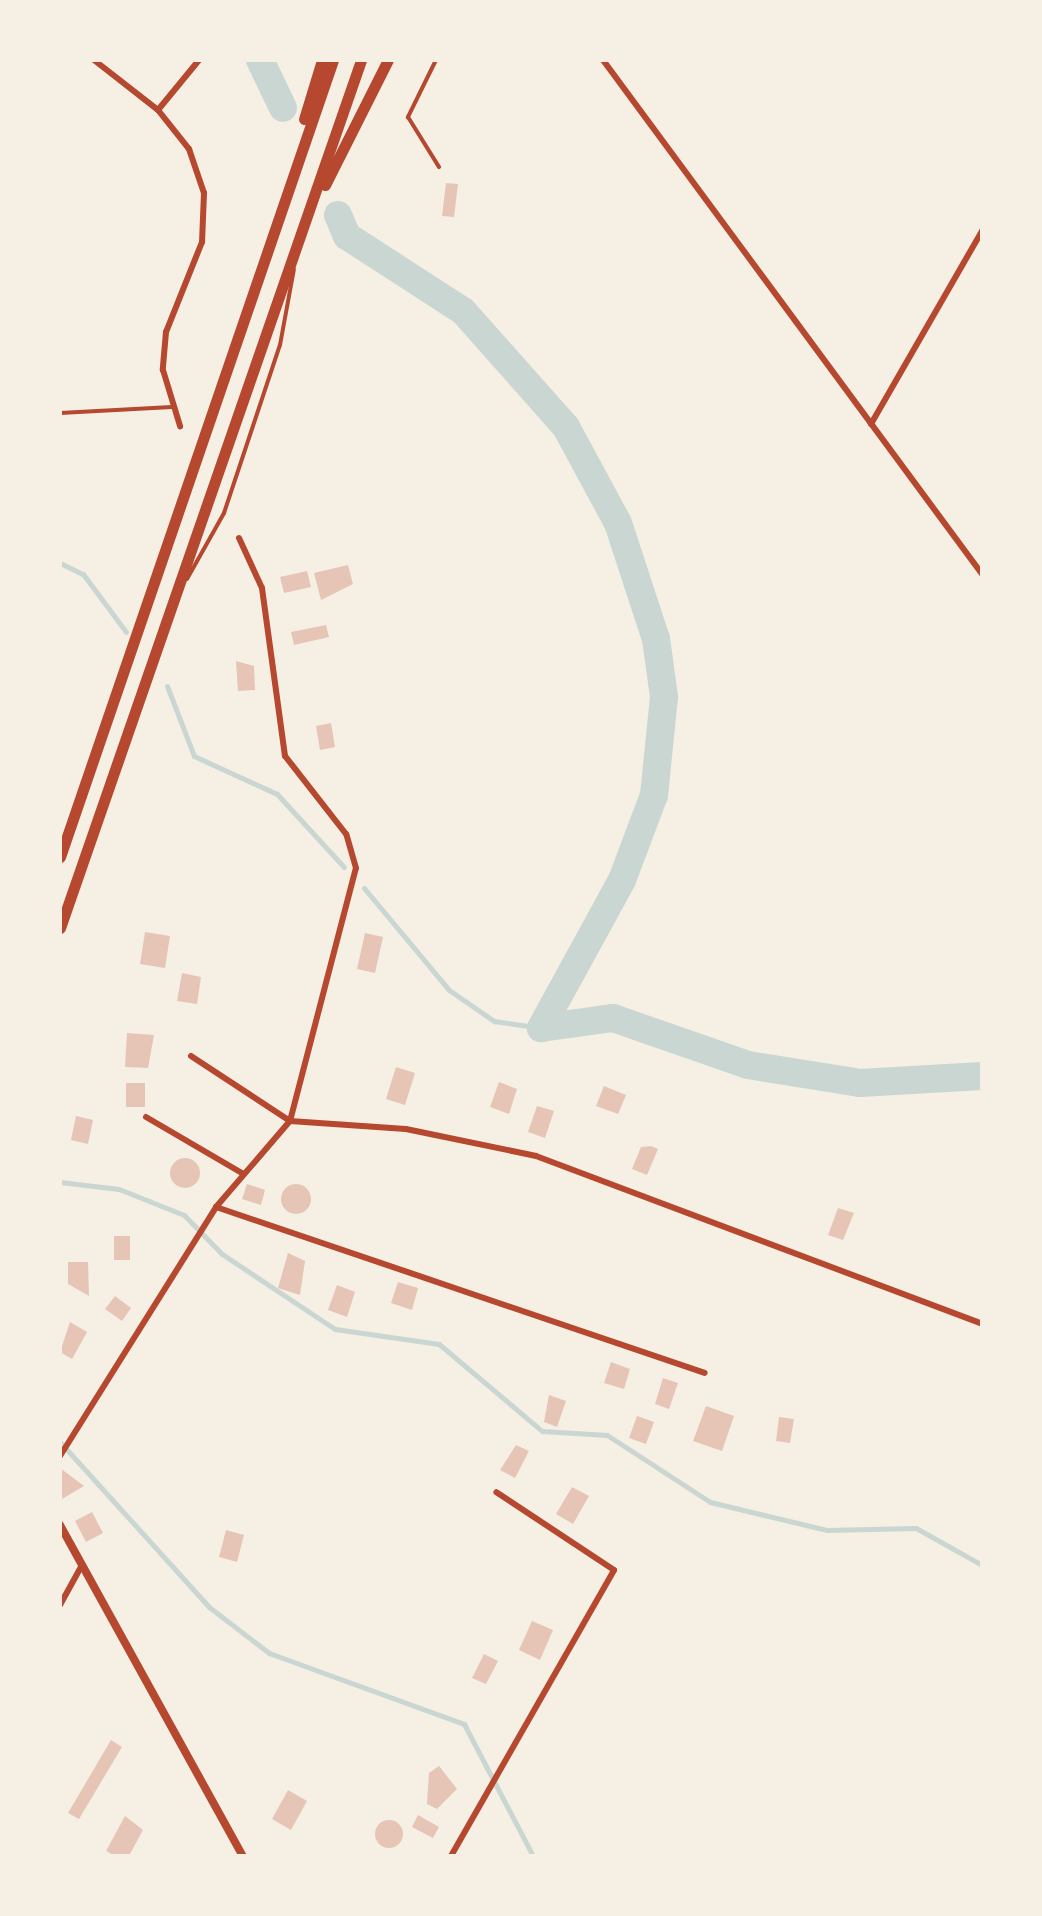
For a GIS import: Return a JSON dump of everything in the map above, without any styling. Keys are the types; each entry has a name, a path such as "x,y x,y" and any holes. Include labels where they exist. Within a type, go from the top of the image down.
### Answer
{"highway":[{"path":"250,295 322,60"},
{"path":"60,857 333,60"},
{"path":"60,928 360,60"},
{"path":"307,220 388,60"}],"street":[{"path":"94,60 158,110 188,149 205,204 202,242 166,332 172,407 180,426"},
{"path":"158,110 198,60"},
{"path":"603,60 982,574"},
{"path":"872,424 982,231"},
{"path":"60,1456 216,1207 242,1172 290,1122 355,851 285,756 262,588 239,538"},
{"path":"191,1056 290,1122 406,1129 536,1156 982,1324"},
{"path":"146,1117 242,1172"},
{"path":"216,1207 705,1373"},
{"path":"451,1856 614,1570 496,1492"},
{"path":"60,1525 244,1856"},
{"path":"60,1605 82,1565"}],"lane":[{"path":"436,60 408,117 439,167"},
{"path":"168,611 224,513 280,344 298,244"},
{"path":"60,413 172,407"}],"building":[{"path":"446,183 458,184 454,217 442,216"},
{"path":"348,565 353,584 321,600 314,573"},
{"path":"307,571 311,587 284,593 280,577"},
{"path":"326,625 329,637 294,645 291,632"},
{"path":"236,661 254,666 255,690 238,691"},
{"path":"331,723 335,747 320,750 316,726"},
{"path":"145,932 170,936 165,968 140,964"},
{"path":"365,933 383,937 375,973 357,969"},
{"path":"182,973 201,977 197,1004 177,1001"},
{"path":"127,1033 154,1035 148,1068 125,1067"},
{"path":"396,1067 415,1073 405,1105 386,1099"},
{"path":"499,1082 517,1089 509,1114 490,1107"},
{"path":"126,1083 145,1083 145,1107 126,1107"},
{"path":"604,1086 626,1095 618,1114 596,1106"},
{"path":"537,1106 554,1111 545,1138 528,1132"},
{"path":"76,1116 93,1120 88,1144 71,1140"},
{"path":"641,1147 658,1149 647,1175 632,1169"},
{"path":"185,1158 196,1162 200,1173 196,1184 185,1188 174,1184 170,1173 174,1162"},
{"path":"247,1184 265,1190 261,1205 242,1199"},
{"path":"296,1184 307,1188 311,1199 307,1210 296,1214 285,1210 281,1199 285,1188"},
{"path":"838,1208 854,1213 843,1240 828,1235"},
{"path":"114,1236 130,1236 130,1260 114,1260"},
{"path":"288,1253 305,1261 300,1295 278,1288"},
{"path":"68,1262 88,1262 89,1296 68,1284"},
{"path":"398,1282 418,1288 412,1310 391,1303"},
{"path":"337,1285 355,1292 347,1317 328,1310"},
{"path":"115,1296 131,1308 122,1321 105,1309"},
{"path":"70,1322 87,1332 72,1359 60,1352"},
{"path":"611,1362 630,1369 624,1389 604,1383"},
{"path":"663,1378 678,1383 669,1409 655,1404"},
{"path":"549,1395 566,1401 557,1427 544,1422"},
{"path":"706,1406 734,1416 722,1451 693,1441"},
{"path":"637,1416 654,1422 646,1444 629,1438"},
{"path":"779,1417 794,1419 790,1443 776,1441"},
{"path":"516,1445 529,1451 515,1478 500,1470"},
{"path":"60,1468 84,1486 62,1499 60,1495"},
{"path":"572,1487 589,1496 573,1524 556,1514"},
{"path":"92,1512 103,1533 86,1542 75,1521"},
{"path":"226,1530 244,1535 237,1562 219,1557"},
{"path":"532,1621 553,1630 540,1660 519,1650"},
{"path":"484,1654 498,1661 486,1684 472,1678"},
{"path":"111,1740 122,1747 79,1819 68,1813"},
{"path":"439,1766 457,1789 437,1809 427,1804 429,1773"},
{"path":"288,1790 307,1801 291,1830 272,1819"},
{"path":"418,1815 439,1827 433,1838 412,1827"},
{"path":"125,1816 143,1830 129,1856 115,1856 106,1851"},
{"path":"389,1820 399,1824 403,1834 399,1844 389,1848 379,1844 375,1834 379,1824"}],"waterway":[{"path":"260,60 283,108"},
{"path":"338,215 347,236 463,311 566,427 618,523 656,639 664,697 654,795 622,880 541,1028"},
{"path":"60,563 83,574 126,632"},
{"path":"167,686 194,756 277,794 344,867"},
{"path":"364,888 449,990 494,1021 541,1028"},
{"path":"541,1028 613,1018 748,1065 860,1083 982,1076"},
{"path":"60,1182 119,1189 184,1215 222,1254 335,1329 439,1344 542,1431 607,1435 710,1502 827,1530 916,1528 982,1565"},
{"path":"60,1442 209,1607 269,1653 464,1724 533,1856"}]}
